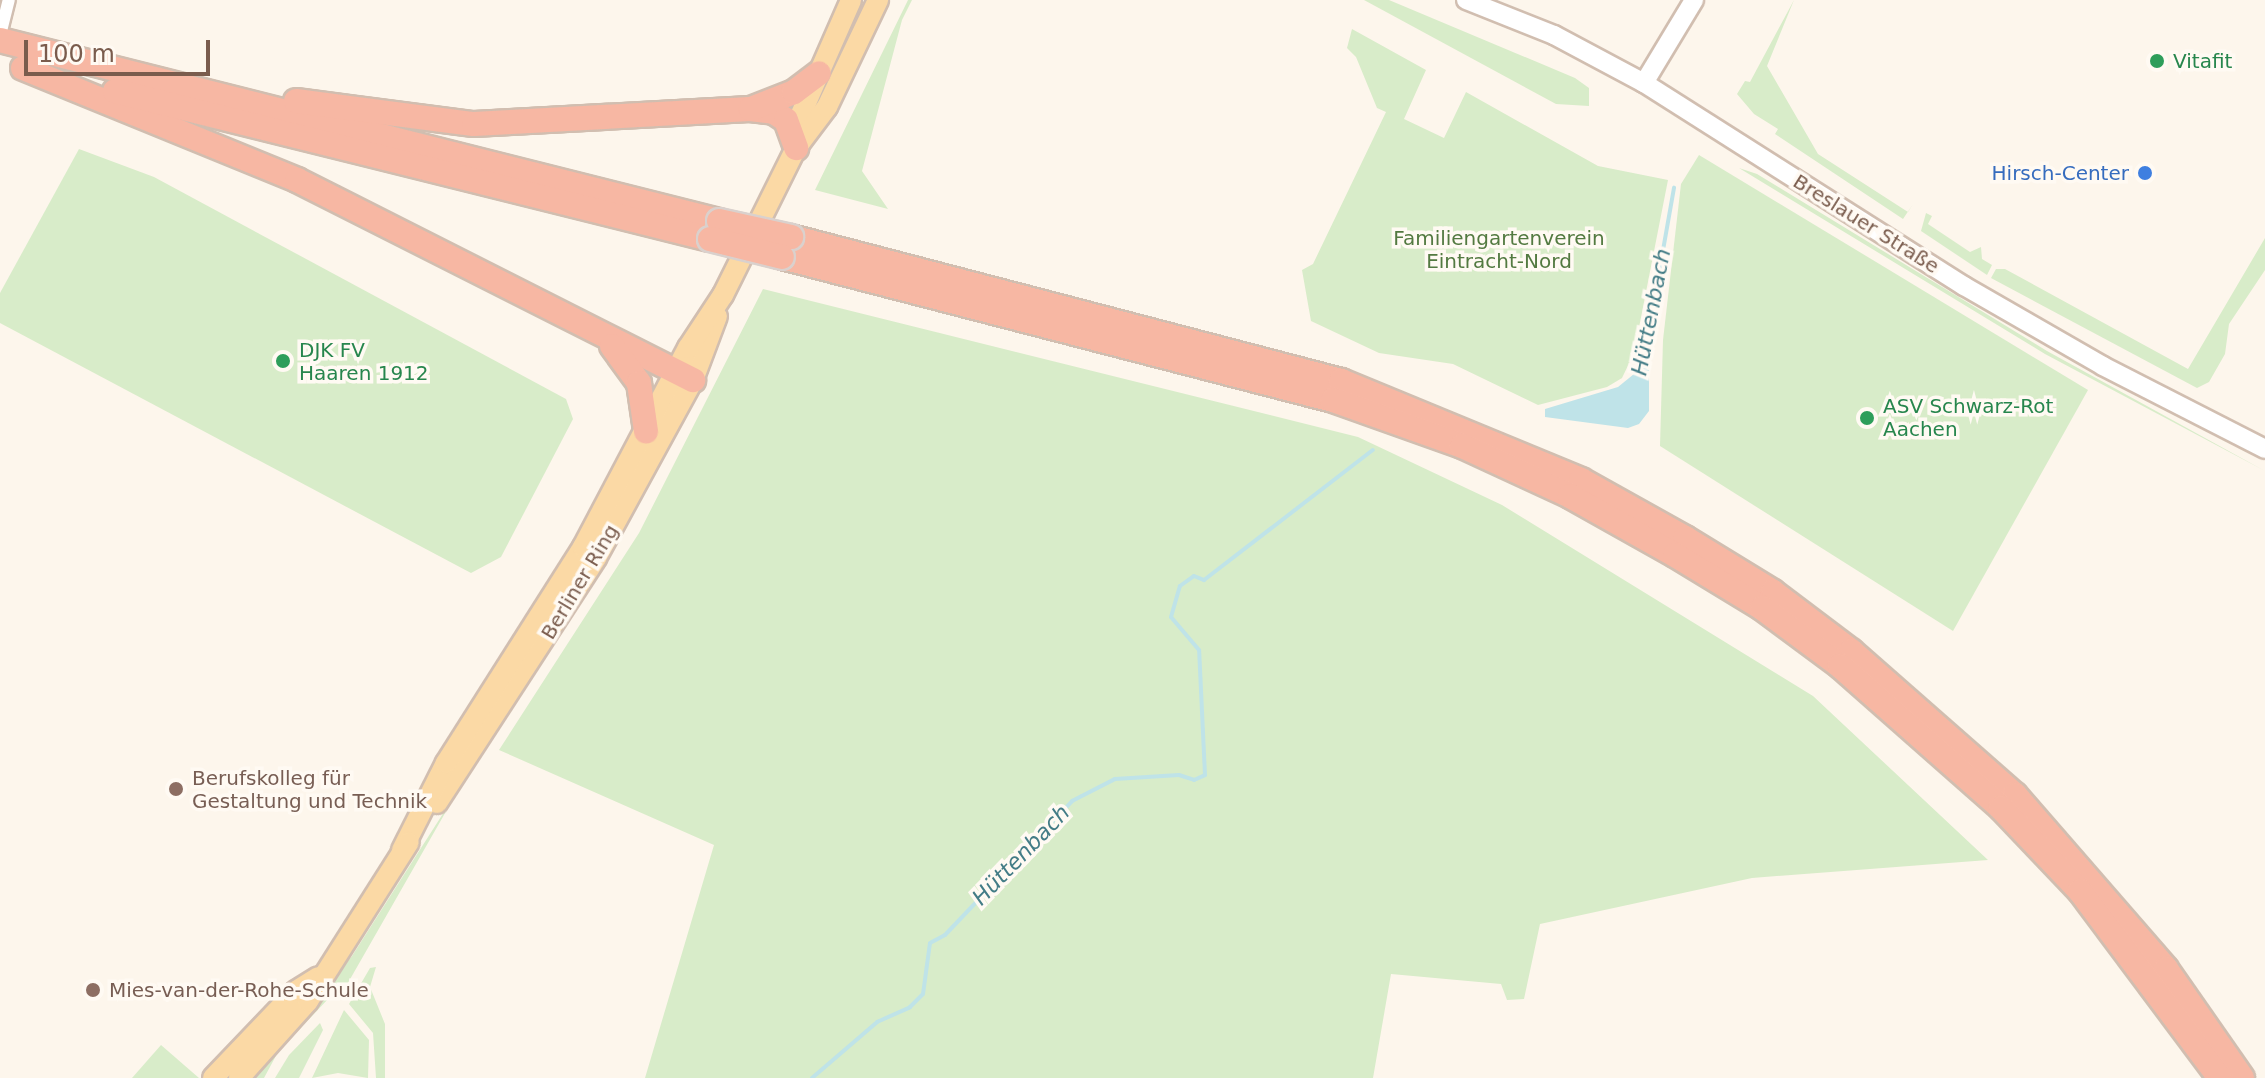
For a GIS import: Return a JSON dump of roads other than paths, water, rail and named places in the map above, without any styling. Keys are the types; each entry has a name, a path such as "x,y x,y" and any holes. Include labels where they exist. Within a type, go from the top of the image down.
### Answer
{"highway":[{"path":"0,38 17,59 297,180 684,376"},
{"path":"17,59 198,91 474,124 750,109 774,112 786,120 796,148"},
{"path":"17,59 1341,381 1581,480 1685,538 1851,651 2015,795 2166,969 2242,1078"},
{"path":"750,109 794,92 819,73"},
{"path":"198,91 715,230"},
{"path":"786,247 1333,400 1462,446 1570,496 1675,555 1762,608 1840,666 2001,808 2080,891 2220,1078"},
{"path":"605,338 639,383 646,431"}],"main road":[{"name":"Berliner Ring","path":"796,148 798,121 851,0"},
{"name":"Berliner Ring","path":"239,1078 308,1001 318,977 402,850 461,770 596,558 796,148 827,107 878,0"},
{"name":"Breslauer Straße","path":"1466,0 1554,35 1644,83 1964,286 2103,366 2265,449"},
{"path":"1644,83 1694,0"},
{"name":"Berliner Ring","path":"402,850 446,763 575,560 646,431 684,376"},
{"name":"Berliner Ring","path":"213,1078 296,991 318,977"}],"street":[{"path":"0,38 9,0"}],"water":[{"path":"1641,354 1649,355 1649,411 1639,424 1628,428 1545,417 1545,409 1618,387 1634,374"}],"waterway":[{"name":"Hüttenbach","path":"1644,358 1674,188"},
{"name":"Hüttenbach","path":"812,1078 877,1022 910,1007 923,994 930,943 945,935 1072,801 1115,779 1179,775 1194,780 1205,775 1199,650 1171,617 1180,586 1194,576 1204,580 1373,450"}],"place":[{"name":"Vitafit","path":"2157,61"},
{"name":"Hirsch-Center","path":"2145,173"},
{"name":"DJK FV Haaren 1912","path":"283,361"},
{"name":"ASV Schwarz-Rot Aachen","path":"1867,418"},
{"name":"Berufskolleg für Gestaltung und Technik","path":"176,789"},
{"name":"Mies-van-der-Rohe-Schule","path":"93,990"}],"park label":[{"name":"Familiengartenverein Eintracht-Nord","path":"1499,250"}]}
